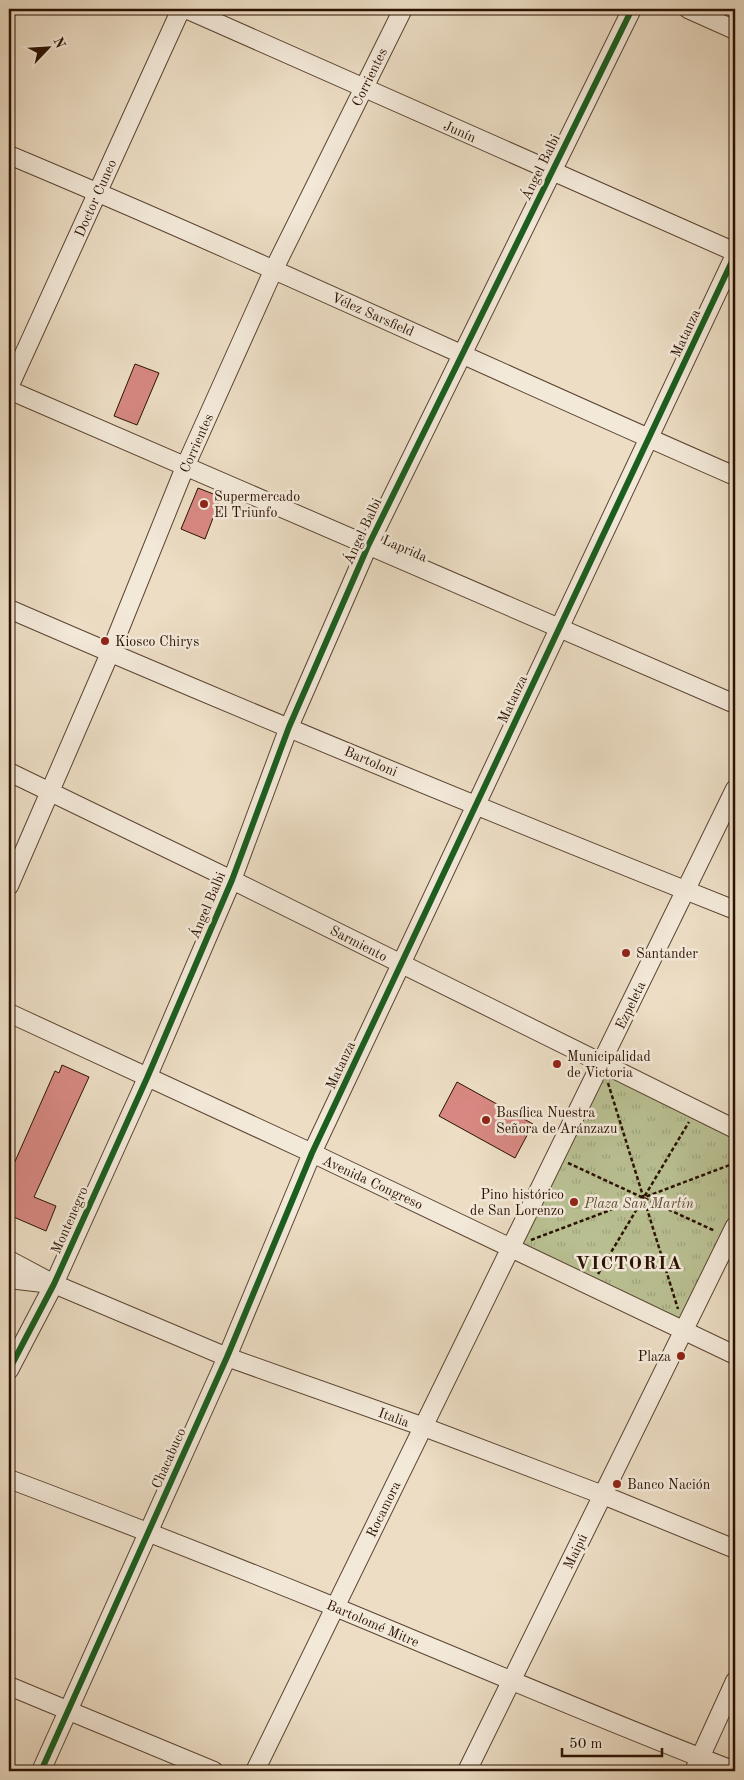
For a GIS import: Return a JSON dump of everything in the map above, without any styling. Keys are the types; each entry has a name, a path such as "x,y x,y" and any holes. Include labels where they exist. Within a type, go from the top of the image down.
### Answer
{"street":[{"name":"Doctor Cuneo","path":"9,387 181,9"},
{"name":"Junín","path":"186,9 735,254"},
{"name":"Corrientes","path":"9,886 110,653 185,467 274,269 402,9"},
{"name":"Ángel Balbi","path":"147,1078 232,880 289,727 368,546 632,9"},
{"path":"688,9 735,30"},
{"name":"Vélez Sarsfield","path":"9,155 274,269 735,476"},
{"name":"Matanza","path":"312,1153 735,254"},
{"name":"Laprida","path":"9,390 735,704"},
{"name":"Bartoloni","path":"9,608 110,653 735,910"},
{"name":"Sarmiento","path":"9,772 735,1129"},
{"name":"Ezpeleta","path":"511,1248 735,789"},
{"name":"Avenida Congreso","path":"9,1013 312,1153 735,1355"},
{"name":"Montenegro","path":"9,1370 54,1284 147,1078"},
{"name":"Chacabuco","path":"41,1771 226,1357 312,1153"},
{"name":"Maipú","path":"467,1771 732,1232"},
{"name":"Rocamora","path":"255,1771 511,1248"},
{"path":"9,1260 54,1284"},
{"path":"9,1279 54,1284"},
{"name":"Italia","path":"54,1284 226,1357 424,1427 603,1495 735,1549"},
{"name":"Bartolomé Mitre","path":"9,1479 336,1607 697,1765 735,1771"},
{"path":"697,1765 735,1681"},
{"path":"9,1686 214,1771"}],"path":[{"path":"602,1062 684,1330"},
{"path":"591,1286 696,1109"},
{"path":"556,1157 644,1198 732,1232"},
{"path":"511,1248 735,1163"}],"green space":[{"name":"Plaza San Martín","path":"602,1062 735,1129 735,1226 684,1330 511,1248"}],"building":[{"path":"135,364 159,373 137,425 114,416"},
{"path":"198,488 221,497 205,539 181,529"},
{"path":"62,1065 89,1077 34,1197 56,1206 46,1231 9,1215 9,1175 55,1071 59,1073"},
{"name":"Basílica Nuestra Señora de Aránzazu","path":"457,1082 533,1124 515,1158 439,1116"}],"cycle path":[{"path":"9,1370 54,1284 147,1078 232,880 289,727 368,546 632,9"},
{"path":"41,1771 227,1357 312,1153 735,255"}],"place":[{"name":"Supermercado El Triunfo","path":"204,504"},
{"name":"Kiosco Chirys","path":"105,641"},
{"name":"Santander","path":"626,953"},
{"name":"Municipalidad de Victoria","path":"557,1064"},
{"name":"Basílica Nuestra Señora de Aránzazu","path":"486,1120"},
{"name":"Pino histórico de San Lorenzo","path":"574,1202"},
{"name":"Plaza","path":"681,1356"},
{"name":"Banco Nación","path":"617,1484"}],"district":[{"name":"VICTORIA","path":"629,1262"}]}
